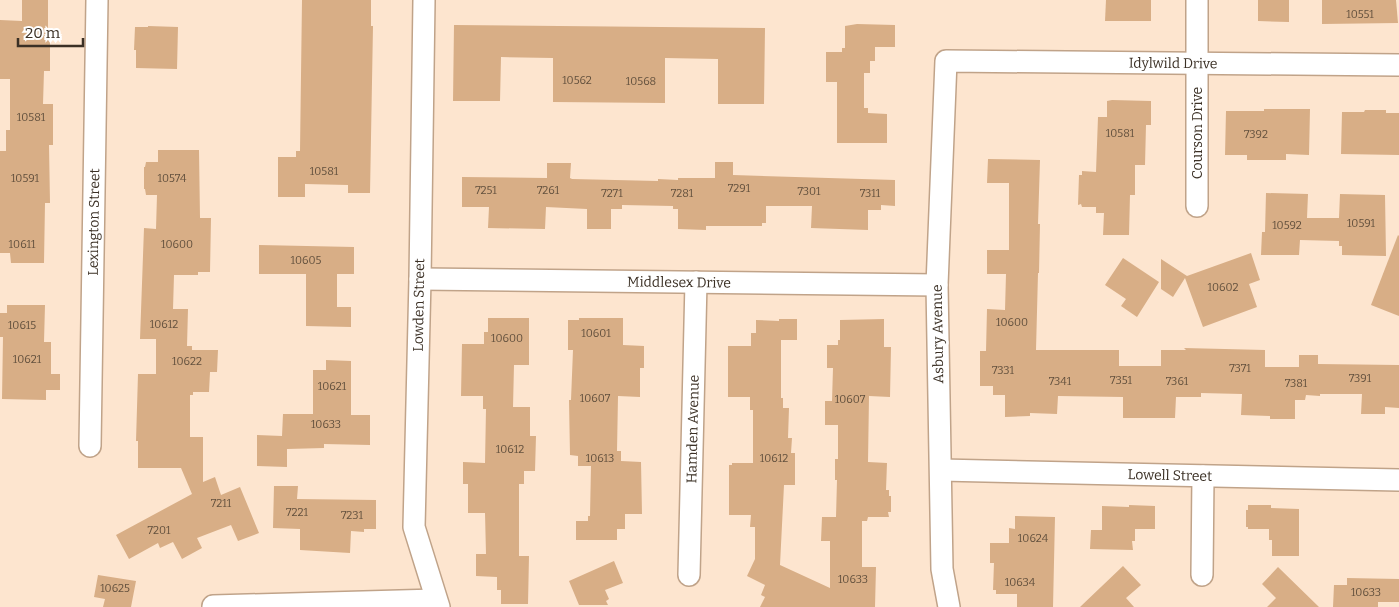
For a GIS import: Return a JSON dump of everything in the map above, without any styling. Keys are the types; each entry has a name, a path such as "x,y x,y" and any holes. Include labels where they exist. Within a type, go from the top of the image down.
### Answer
{"street":[{"name":"Lexington Street","path":"90,446 97,0"},
{"name":"Lowden Street","path":"424,0 414,527 437,603"},
{"name":"Courson Drive","path":"1197,0 1197,206"},
{"name":"Idylwild Drive","path":"946,61 1399,65"},
{"name":"Asbury Avenue","path":"946,61 937,285 942,569 949,607"},
{"name":"Middlesex Drive","path":"420,279 937,285"},
{"name":"Hamden Avenue","path":"689,575 696,282"},
{"name":"Lowell Street","path":"941,470 1399,480"},
{"path":"1202,575 1203,476"},
{"path":"213,606 437,603"}],"building":[{"path":"22,0 48,0 50,71 44,71 43,104 53,104 53,145 49,145 50,203 45,203 44,263 11,263 10,253 0,253 0,151 6,151 6,130 10,130 10,79 0,79 0,20 22,21"},
{"path":"302,0 371,0 371,26 373,26 370,193 348,193 348,185 305,184 305,197 278,197 278,157 296,157 296,151 300,151"},
{"path":"1106,0 1151,0 1151,21 1105,21"},
{"path":"1258,0 1289,0 1289,22 1258,21"},
{"path":"1322,0 1396,0 1398,23 1322,24"},
{"path":"857,24 895,25 895,47 875,47 875,61 870,61 870,73 864,73 864,108 868,108 868,113 887,114 887,143 837,143 837,82 826,82 826,52 842,52 842,48 845,48 845,26"},
{"path":"454,25 765,28 764,104 718,104 718,59 665,58 665,103 553,102 553,58 501,57 500,101 453,101"},
{"path":"135,27 178,27 177,69 136,68 136,50 134,50"},
{"path":"1107,101 1151,101 1151,125 1146,125 1145,165 1135,165 1135,195 1130,195 1129,235 1103,235 1104,213 1096,213 1096,207 1082,207 1081,204 1078,205 1079,175 1082,175 1082,171 1096,172 1098,117 1107,117"},
{"path":"1264,109 1310,109 1309,155 1286,154 1286,160 1247,160 1247,155 1225,155 1226,111 1264,111"},
{"path":"1365,110 1386,110 1386,113 1399,113 1399,155 1341,154 1342,112 1364,112"},
{"path":"158,150 199,150 200,218 211,218 210,272 198,272 198,275 174,275 173,309 188,309 187,346 192,346 192,350 218,350 217,372 210,372 209,392 193,392 193,395 190,395 190,437 203,437 203,482 215,477 221,495 240,487 259,533 238,541 231,525 197,538 202,548 182,559 173,542 160,548 158,543 129,559 116,535 192,494 181,468 138,468 138,441 136,441 138,374 156,374 156,339 140,339 144,228 156,229 157,195 146,195 144,189 144,167 146,162 158,162"},
{"path":"988,159 1040,160 1036,350 1119,350 1119,366 1161,366 1161,350 1186,350 1184,348 1265,350 1265,367 1299,367 1299,355 1318,355 1318,364 1399,365 1399,408 1385,407 1385,414 1361,414 1362,394 1306,395 1305,400 1295,400 1295,419 1270,419 1270,416 1241,415 1242,394 1201,393 1201,397 1176,397 1175,418 1123,418 1123,397 1058,396 1057,414 1030,413 1030,416 1005,417 1005,395 993,395 993,386 980,386 980,351 986,351 987,309 1005,310 1006,274 987,274 987,250 1009,250 1009,183 987,183"},
{"path":"715,162 733,162 733,175 895,180 895,206 881,205 881,210 868,210 868,230 811,228 812,206 766,206 766,223 762,223 762,226 706,226 706,230 678,229 678,209 673,209 673,206 622,205 622,209 611,209 611,229 587,229 587,209 546,207 545,229 488,228 489,207 462,207 462,177 547,178 547,163 571,163 570,178 572,179 658,181 658,179 715,178"},
{"path":"1266,193 1308,194 1307,218 1339,218 1340,194 1385,195 1386,256 1342,255 1342,246 1339,246 1339,241 1300,240 1299,255 1261,255 1262,232 1265,232"},
{"path":"1399,236 1399,316 1371,305"},
{"path":"259,245 354,247 354,274 337,274 337,307 351,307 351,327 306,326 306,274 259,274"},
{"path":"1251,253 1260,280 1249,284 1257,307 1203,327 1185,278 1173,297 1161,289 1161,259 1187,276"},
{"path":"1123,258 1159,282 1137,317 1121,306 1126,299 1105,285"},
{"path":"7,305 45,305 44,342 51,342 51,374 60,374 60,390 46,390 46,400 2,399 3,337 0,337 0,313 7,313"},
{"path":"488,318 529,318 529,365 514,365 513,407 530,407 530,436 536,436 535,471 524,471 524,484 519,484 519,556 529,556 528,604 501,604 501,590 497,590 497,577 476,576 476,554 486,554 485,513 468,513 468,484 463,484 463,462 485,463 486,409 483,409 483,396 461,396 462,344 484,344 484,332 488,332"},
{"path":"579,318 623,318 623,345 644,346 644,368 640,368 640,397 618,396 617,451 621,451 621,461 641,462 642,514 625,514 625,529 617,529 617,540 576,540 576,521 588,521 588,516 590,516 591,466 578,466 578,456 570,455 569,400 571,400 573,350 568,350 568,320 579,320"},
{"path":"779,319 797,319 797,340 781,340 781,398 783,398 783,408 789,408 788,438 792,438 791,453 795,453 795,485 784,485 780,565 830,588 830,541 821,541 822,517 836,517 837,480 835,480 835,459 838,459 838,425 825,425 825,401 832,401 833,368 827,368 827,345 838,345 838,340 840,340 840,320 884,319 884,347 891,347 890,397 869,396 868,462 887,463 886,490 889,490 889,496 891,496 891,512 888,512 889,517 868,517 867,521 862,521 862,567 876,567 875,607 760,607 765,597 761,595 765,585 747,576 755,559 755,527 750,527 751,515 729,515 729,465 732,465 732,463 753,463 753,410 750,410 750,397 728,397 728,346 751,346 751,333 756,333 756,320 779,321"},
{"path":"326,360 351,361 351,415 370,415 370,445 324,444 324,448 287,449 287,467 257,466 257,435 282,436 283,414 313,414 313,370 326,370"},
{"path":"274,486 298,486 297,499 376,500 376,529 364,529 364,532 351,531 350,553 300,550 300,529 273,528"},
{"path":"1129,505 1155,506 1155,529 1135,529 1135,541 1132,541 1133,550 1090,549 1091,530 1102,530 1102,506 1129,507"},
{"path":"1248,505 1271,505 1271,508 1299,509 1299,556 1272,556 1272,540 1269,540 1269,529 1248,529 1246,527 1246,510 1248,510"},
{"path":"1015,516 1055,517 1053,607 1017,607 1017,594 996,594 996,590 993,590 994,563 990,563 990,543 1009,543 1009,528 1015,529"},
{"path":"614,561 623,583 605,590 609,599 606,601 608,605 579,605 569,581"},
{"path":"1123,566 1141,585 1126,598 1134,607 1080,607"},
{"path":"1278,567 1319,607 1267,607 1276,598 1262,584"},
{"path":"98,575 136,581 131,607 103,607 105,599 94,597"},
{"path":"1347,578 1399,579 1399,602 1378,602 1378,607 1333,607 1334,585 1347,585"}]}
